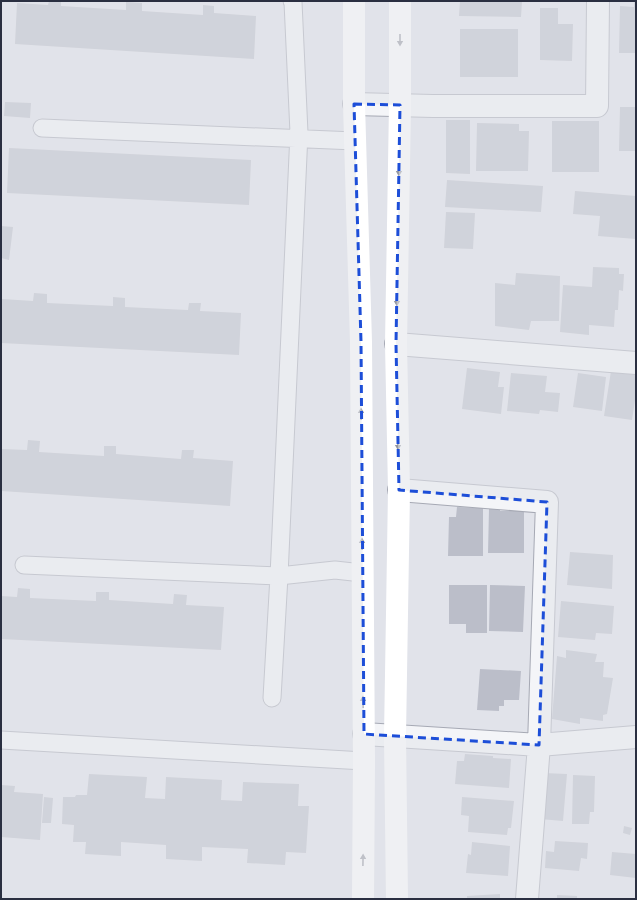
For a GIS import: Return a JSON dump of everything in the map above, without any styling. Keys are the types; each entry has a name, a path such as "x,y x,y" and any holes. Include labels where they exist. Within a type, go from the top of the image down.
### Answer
{"street":[{"path":"354,1 354,104 361,342 364,734 363,899"},
{"path":"397,899 395,736 399,490 396,344 400,105 400,1"},
{"path":"354,104 597,106 598,1"},
{"path":"396,344 636,362"},
{"path":"399,490 547,502 539,745 527,899"},
{"path":"364,734 539,745 636,737"}],"lane":[{"path":"272,698 279,576 298,138 294,2 292,1"},
{"path":"42,128 355,141"},
{"path":"24,565 279,576 335,570 362,573"},
{"path":"1,740 364,762"}],"highlighted area":[{"path":"354,104 400,105 396,344 399,490 547,502 539,745 364,734 361,342"}],"building":[{"path":"49,1 61,1 61,6 126,10 126,2 142,3 142,11 203,15 203,5 214,6 214,13 256,16 254,59 15,44 17,3 48,5"},
{"path":"460,1 522,1 521,17 459,16"},
{"path":"634,1 636,1 636,53 619,53 620,6 634,7"},
{"path":"540,8 558,8 558,24 573,24 572,61 540,60"},
{"path":"460,29 518,29 518,77 460,77"},
{"path":"5,102 31,103 30,118 4,116"},
{"path":"620,107 636,107 636,151 619,151"},
{"path":"446,120 470,120 470,174 446,173"},
{"path":"552,121 599,121 599,172 552,172"},
{"path":"477,123 519,124 519,131 529,131 528,171 476,171"},
{"path":"9,148 251,160 249,205 7,193"},
{"path":"447,180 543,186 541,212 445,207"},
{"path":"575,191 636,196 636,239 598,236 600,216 573,214"},
{"path":"446,212 475,213 473,249 444,248"},
{"path":"1,226 13,227 9,260 1,258"},
{"path":"593,267 619,268 619,274 624,274 623,291 619,290 618,310 615,310 614,327 589,325 589,335 560,332 563,285 592,287"},
{"path":"516,273 560,276 559,321 531,321 529,330 495,326 495,283 515,285"},
{"path":"34,293 47,294 47,303 113,306 113,297 125,298 125,307 188,310 189,303 201,303 200,311 241,313 239,355 1,343 2,299 33,301"},
{"path":"467,368 500,372 498,387 504,387 501,414 462,409"},
{"path":"611,371 636,375 636,394 632,420 604,416"},
{"path":"511,373 547,376 545,392 560,393 558,412 540,410 539,414 507,411"},
{"path":"578,373 606,377 602,411 573,407"},
{"path":"28,440 40,441 39,452 104,456 104,446 116,446 116,454 181,459 182,450 194,450 193,458 233,461 230,506 1,491 1,449 27,450"},
{"path":"457,507 483,508 483,556 448,556 449,517 456,517"},
{"path":"489,509 500,509 500,511 524,511 524,553 488,553"},
{"path":"570,552 613,555 612,589 567,585"},
{"path":"449,585 487,585 487,633 466,633 466,624 449,624"},
{"path":"490,585 525,586 523,632 489,631"},
{"path":"18,588 30,589 30,598 96,601 96,592 109,592 109,600 173,604 174,594 187,595 186,605 224,607 221,650 1,639 1,596 17,597"},
{"path":"561,601 614,606 612,634 596,633 595,640 558,637"},
{"path":"566,650 597,654 595,662 604,662 603,677 613,678 607,714 603,715 603,721 580,718 580,724 552,719 557,656 566,658"},
{"path":"480,669 521,671 519,700 504,700 504,706 499,706 499,711 477,710"},
{"path":"465,754 511,759 509,788 455,784 457,761 464,761"},
{"path":"543,773 567,774 563,821 540,819"},
{"path":"89,774 147,777 145,798 165,799 166,777 222,780 221,800 242,801 243,782 299,784 298,806 309,806 306,853 286,852 285,865 247,863 248,849 202,847 202,861 166,859 166,845 121,842 121,856 85,854 86,842 73,842 74,825 62,824 63,797 87,795"},
{"path":"573,775 595,776 594,812 590,812 589,824 572,824"},
{"path":"1,785 15,786 14,792 43,794 40,840 1,837"},
{"path":"44,797 53,798 51,823 42,823"},
{"path":"462,797 514,801 511,828 508,828 507,835 468,832 469,816 461,815"},
{"path":"624,826 632,828 630,835 623,833"},
{"path":"555,841 588,843 587,859 581,858 579,871 545,868 546,851 554,852"},
{"path":"472,842 510,846 508,876 466,873 468,854 471,855"},
{"path":"612,852 636,854 636,878 610,875"},
{"path":"500,894 500,899 467,899 467,896"},
{"path":"557,895 577,896 577,899 557,899"}]}
